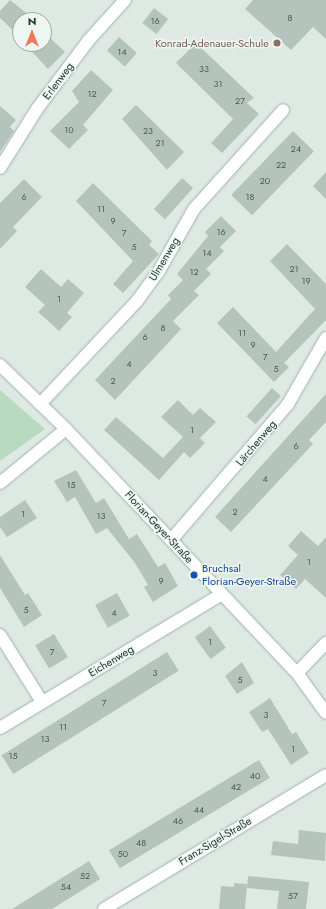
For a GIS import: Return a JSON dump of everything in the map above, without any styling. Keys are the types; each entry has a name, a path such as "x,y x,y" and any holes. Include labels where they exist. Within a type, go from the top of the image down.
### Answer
{"street":[{"name":"Erlenweg","path":"0,168 42,103 88,41 125,0"},
{"name":"Ulmenweg","path":"40,404 137,301 160,269 194,209 283,110"},
{"name":"Lärchenweg","path":"172,540 283,410 326,338"},
{"name":"Florian-Geyer-Straße","path":"0,366 66,429 297,673 326,713"},
{"path":"0,483 66,429"},
{"name":"Eichenweg","path":"0,728 222,594"},
{"path":"0,635 42,702"},
{"path":"297,673 326,643"},
{"name":"Franz-Sigel-Straße","path":"104,909 326,775"}],"green space":[{"path":"0,390 45,429 0,461"}],"building":[{"path":"10,0 25,12 12,12 12,29 0,18 0,11"},
{"path":"253,0 326,0 326,39 313,27 291,50 245,9"},
{"path":"154,8 168,19 156,34 142,23"},
{"path":"119,37 137,53 125,66 107,50"},
{"path":"52,40 65,52 48,69 32,52 52,52"},
{"path":"196,43 254,98 247,103 259,114 222,153 211,143 233,119 176,63"},
{"path":"91,70 113,90 83,125 88,130 69,149 50,131 79,102 72,91"},
{"path":"136,105 184,152 167,170 122,119"},
{"path":"0,106 16,120 10,127 14,131 0,152"},
{"path":"293,131 314,151 252,215 231,195"},
{"path":"326,172 326,199 313,186"},
{"path":"182,178 193,188 165,219 154,209"},
{"path":"24,179 42,197 13,227 17,231 0,249 0,203"},
{"path":"93,183 152,241 149,245 159,254 123,293 113,284 133,261 76,201"},
{"path":"221,216 236,231 220,247 224,251 206,269 211,274 194,291 199,295 173,321 181,329 115,400 95,380 171,299 168,295 183,280 177,274 208,236 205,232"},
{"path":"287,244 326,284 326,320 284,363 289,367 274,382 217,323 233,307 276,352 315,309 270,261"},
{"path":"41,269 61,287 68,279 84,293 67,313 72,317 59,331 38,312 45,305 25,287"},
{"path":"272,388 281,396 255,424 247,416"},
{"path":"326,394 326,422 309,440 313,444 231,532 215,517"},
{"path":"178,400 193,415 200,408 216,422 200,438 205,443 190,458 184,452 159,480 104,430 116,417 163,458 183,437 161,417"},
{"path":"76,470 96,503 104,498 129,539 137,534 158,567 165,563 178,586 153,602 144,587 148,585 135,563 107,528 96,534 75,497 67,502 54,481"},
{"path":"25,500 37,518 7,537 0,527 0,517"},
{"path":"301,531 318,546 326,537 326,598 305,579 296,589 280,575 298,555 288,546"},
{"path":"0,555 25,595 28,593 42,615 24,627 0,588"},
{"path":"117,593 130,616 108,628 95,605"},
{"path":"210,626 226,648 210,659 195,637"},
{"path":"54,634 68,657 49,668 35,645"},
{"path":"167,652 179,671 13,774 2,755"},
{"path":"242,662 254,683 237,694 225,676"},
{"path":"270,698 292,734 296,732 309,753 291,765 268,729 262,732 249,712"},
{"path":"259,760 270,778 120,868 109,850"},
{"path":"299,830 326,833 325,861 271,855 273,841 298,844"},
{"path":"89,861 100,879 52,909 12,909"},
{"path":"248,876 309,882 306,909 277,909 279,891 247,888"},
{"path":"234,883 247,884 245,909 219,909 221,886 234,887"}],"place":[{"name":"Konrad-Adenauer-Schule","path":"277,43"},
{"name":"Bruchsal Florian-Geyer-Straße","path":"194,575"}]}
